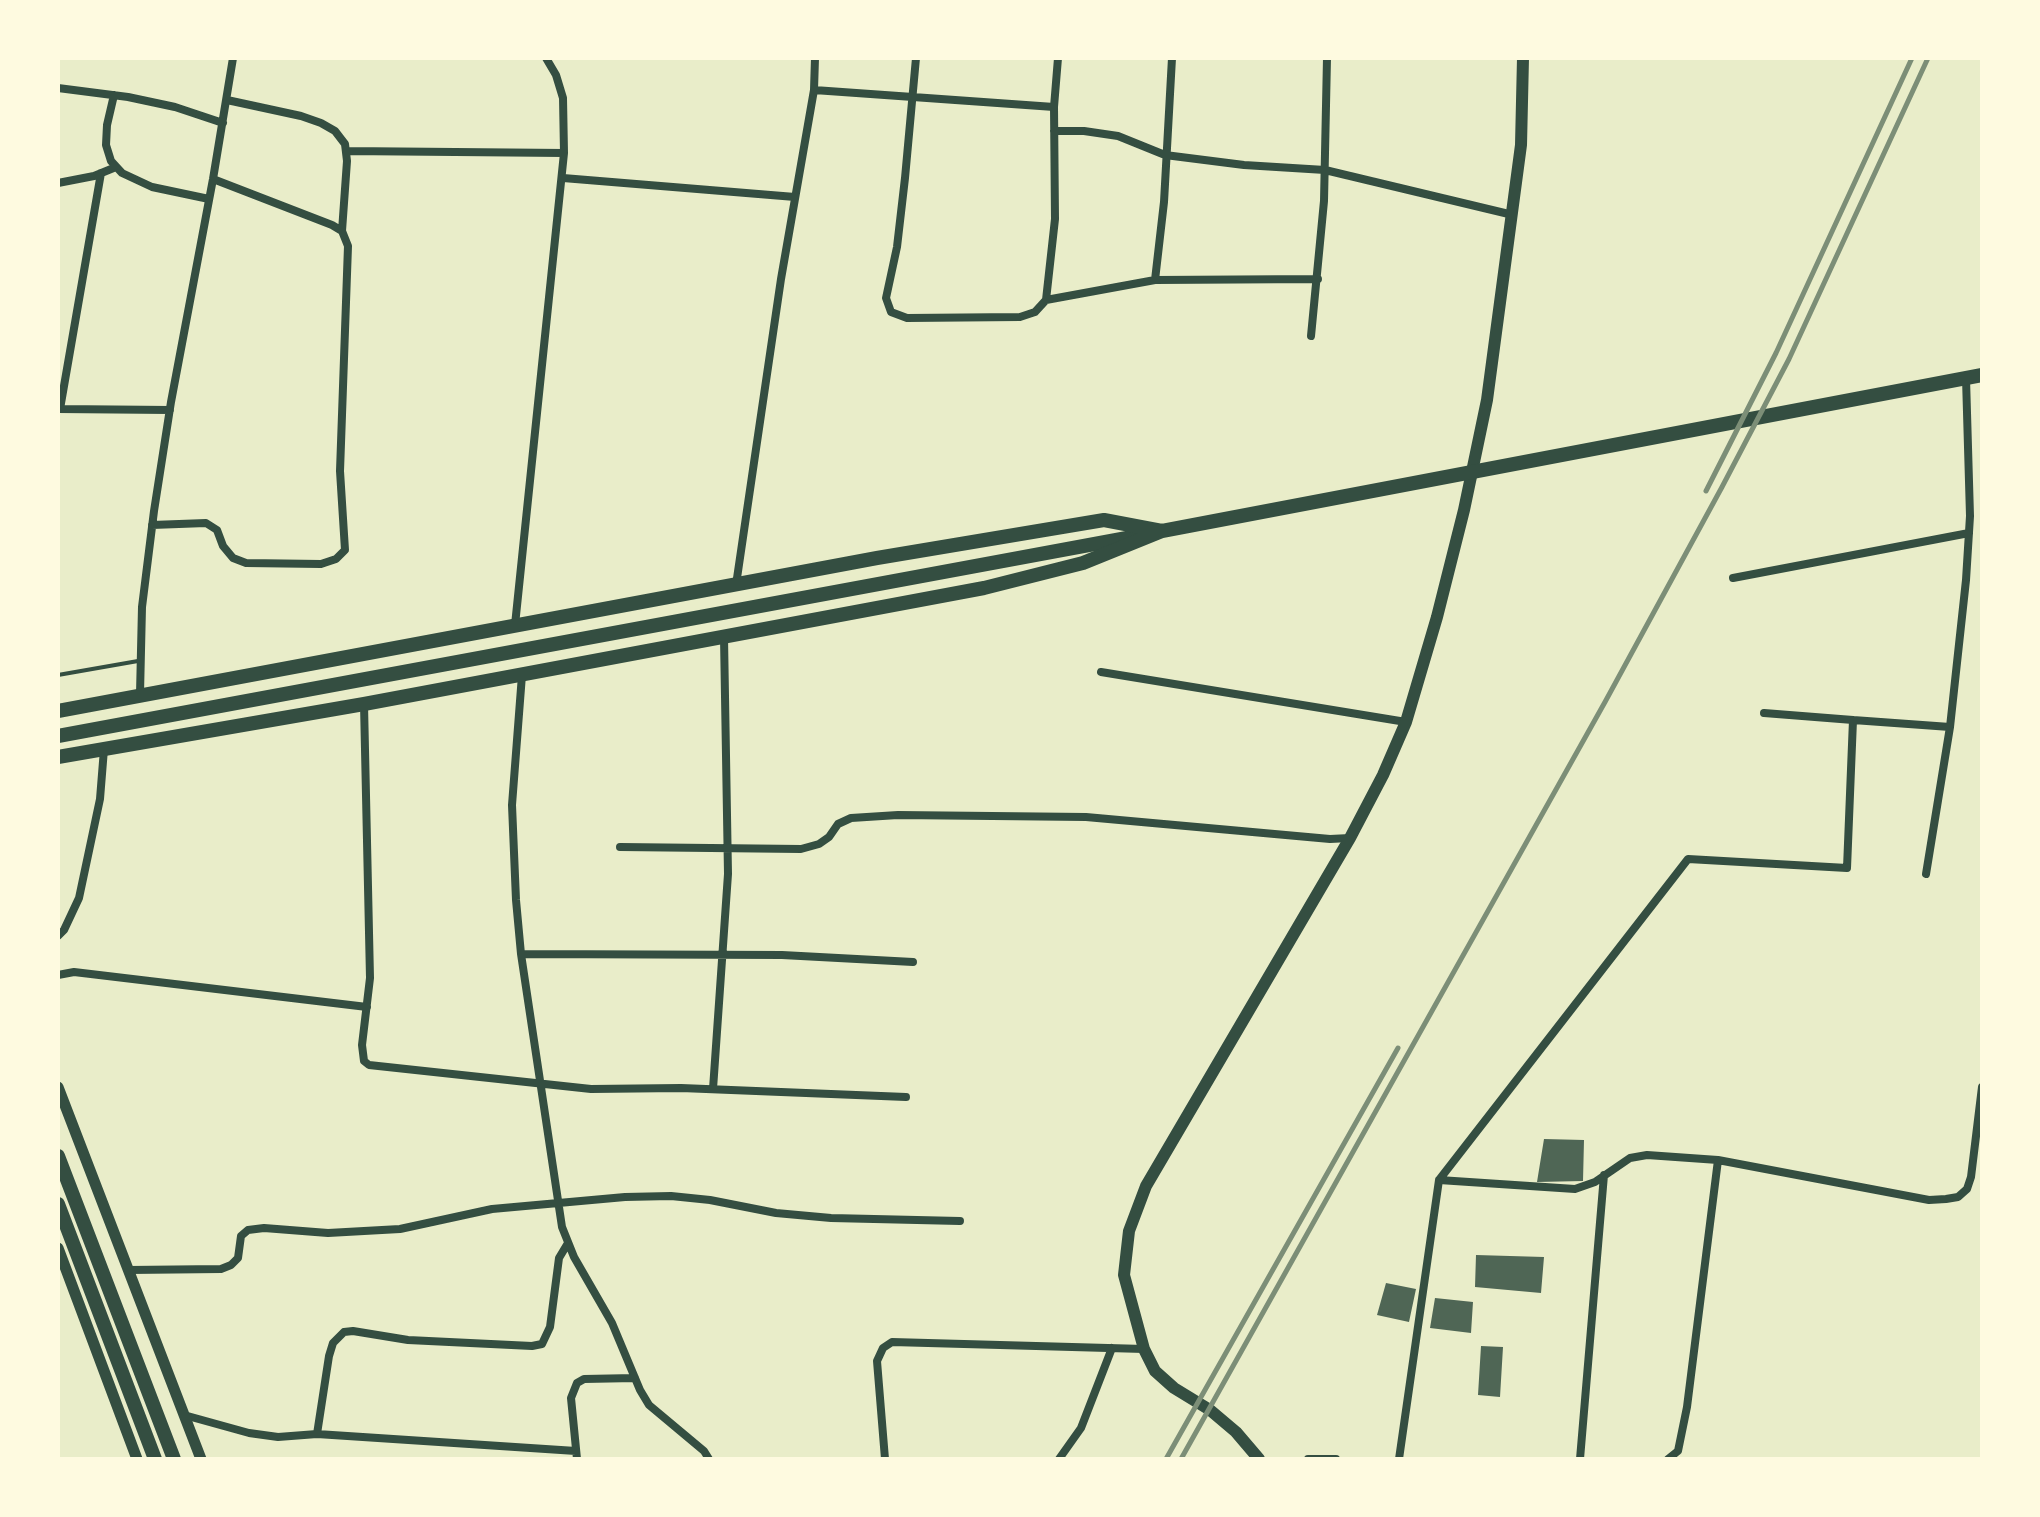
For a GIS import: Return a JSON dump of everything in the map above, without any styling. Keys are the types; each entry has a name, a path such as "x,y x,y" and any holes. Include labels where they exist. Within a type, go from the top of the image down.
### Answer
{"main road":[{"path":"1259,1459 1236,1432 1210,1410 1174,1388 1155,1371 1144,1349 1124,1275 1129,1231 1146,1186 1350,838 1406,722 1464,510 1487,400 1521,145 1523,58"},
{"path":"58,736 1005,561 1982,375"},
{"path":"58,711 515,625 1104,520 1162,531"},
{"path":"58,757 364,704 984,588 1083,563 1162,531"},
{"path":"58,765 88,752"},
{"path":"58,1156 174,1459"},
{"path":"58,1204 155,1459"}],"street":[{"path":"140,694 142,607 152,525 233,58"},
{"path":"515,625 563,178 563,98 556,75 546,58"},
{"path":"736,585 814,90 815,58"},
{"path":"916,58 897,247 886,298 891,312 907,318 1020,317 1035,312 1046,300 1055,219 1054,107 1058,58"},
{"path":"1155,280 1172,58"},
{"path":"1311,336 1325,170 1327,58"},
{"path":"58,88 175,107 223,123"},
{"path":"814,90 1054,107"},
{"path":"114,95 106,145 116,167 152,187 209,199"},
{"path":"152,525 206,523 217,530 223,546 233,558 246,563 321,564 336,559 345,550 340,471 349,273 348,246 342,231 347,189 345,144 335,131 321,123 227,100"},
{"path":"1054,131 1104,133 1165,155 1269,168 1325,170 1513,215"},
{"path":"346,151 564,153"},
{"path":"58,183 116,167"},
{"path":"101,173 59,409 170,410"},
{"path":"563,178 795,197"},
{"path":"213,179 342,231"},
{"path":"1046,300 1155,280 1318,279"},
{"path":"1926,874 1950,727 1969,533 1966,378"},
{"path":"1733,578 1969,533"},
{"path":"713,1089 729,850 724,637"},
{"path":"1101,672 1406,722"},
{"path":"522,675 512,830 521,954 557,1201 568,1243 612,1323 649,1405 704,1451 709,1459"},
{"path":"364,704 370,978 362,1045 364,1061 369,1065 591,1089 713,1089 906,1097"},
{"path":"1764,713 1950,727"},
{"path":"1399,1459 1439,1180 1688,859 1847,868 1853,720"},
{"path":"58,936 79,898 100,799 104,749"},
{"path":"620,847 801,849 819,844 829,837 838,824 851,818 898,815 1086,817 1330,839 1350,838"},
{"path":"521,954 722,954 913,962"},
{"path":"58,975 74,972 367,1007"},
{"path":"58,1087 201,1459"},
{"path":"1439,1180 1575,1189 1595,1182 1630,1158 1647,1155 1718,1160 1929,1200 1958,1197 1967,1189 1971,1177 1982,1087"},
{"path":"1668,1459 1678,1451 1687,1407 1718,1160"},
{"path":"1580,1459 1604,1175"},
{"path":"129,1270 221,1269 238,1258 241,1236 248,1230 264,1228 328,1233 400,1229 492,1209 557,1201 671,1196 810,1216 960,1221"},
{"path":"317,1434 329,1356 337,1337 353,1331 408,1340 542,1344 550,1327 552,1292 559,1258 568,1243"},
{"path":"58,1248 137,1459"},
{"path":"885,1459 877,1361 883,1348 892,1342 1144,1349"},
{"path":"1059,1459 1081,1428 1112,1348"},
{"path":"184,1415 263,1435 317,1434 576,1455 571,1398 577,1383 584,1379 635,1378"},
{"path":"1308,1459 1336,1459"}],"lane":[{"path":"58,675 141,661"}],"building":[{"path":"1544,1139 1584,1140 1583,1181 1537,1182"},
{"path":"1476,1255 1544,1257 1541,1293 1475,1287"},
{"path":"1386,1283 1416,1289 1409,1322 1377,1315"},
{"path":"1435,1298 1473,1302 1471,1333 1430,1328"},
{"path":"1481,1346 1503,1347 1500,1397 1478,1395"}],"railway":[{"path":"1706,491 1776,353 1912,58"},
{"path":"1181,1459 1722,487 1789,359 1928,58"},
{"path":"1166,1459 1398,1048"}]}
